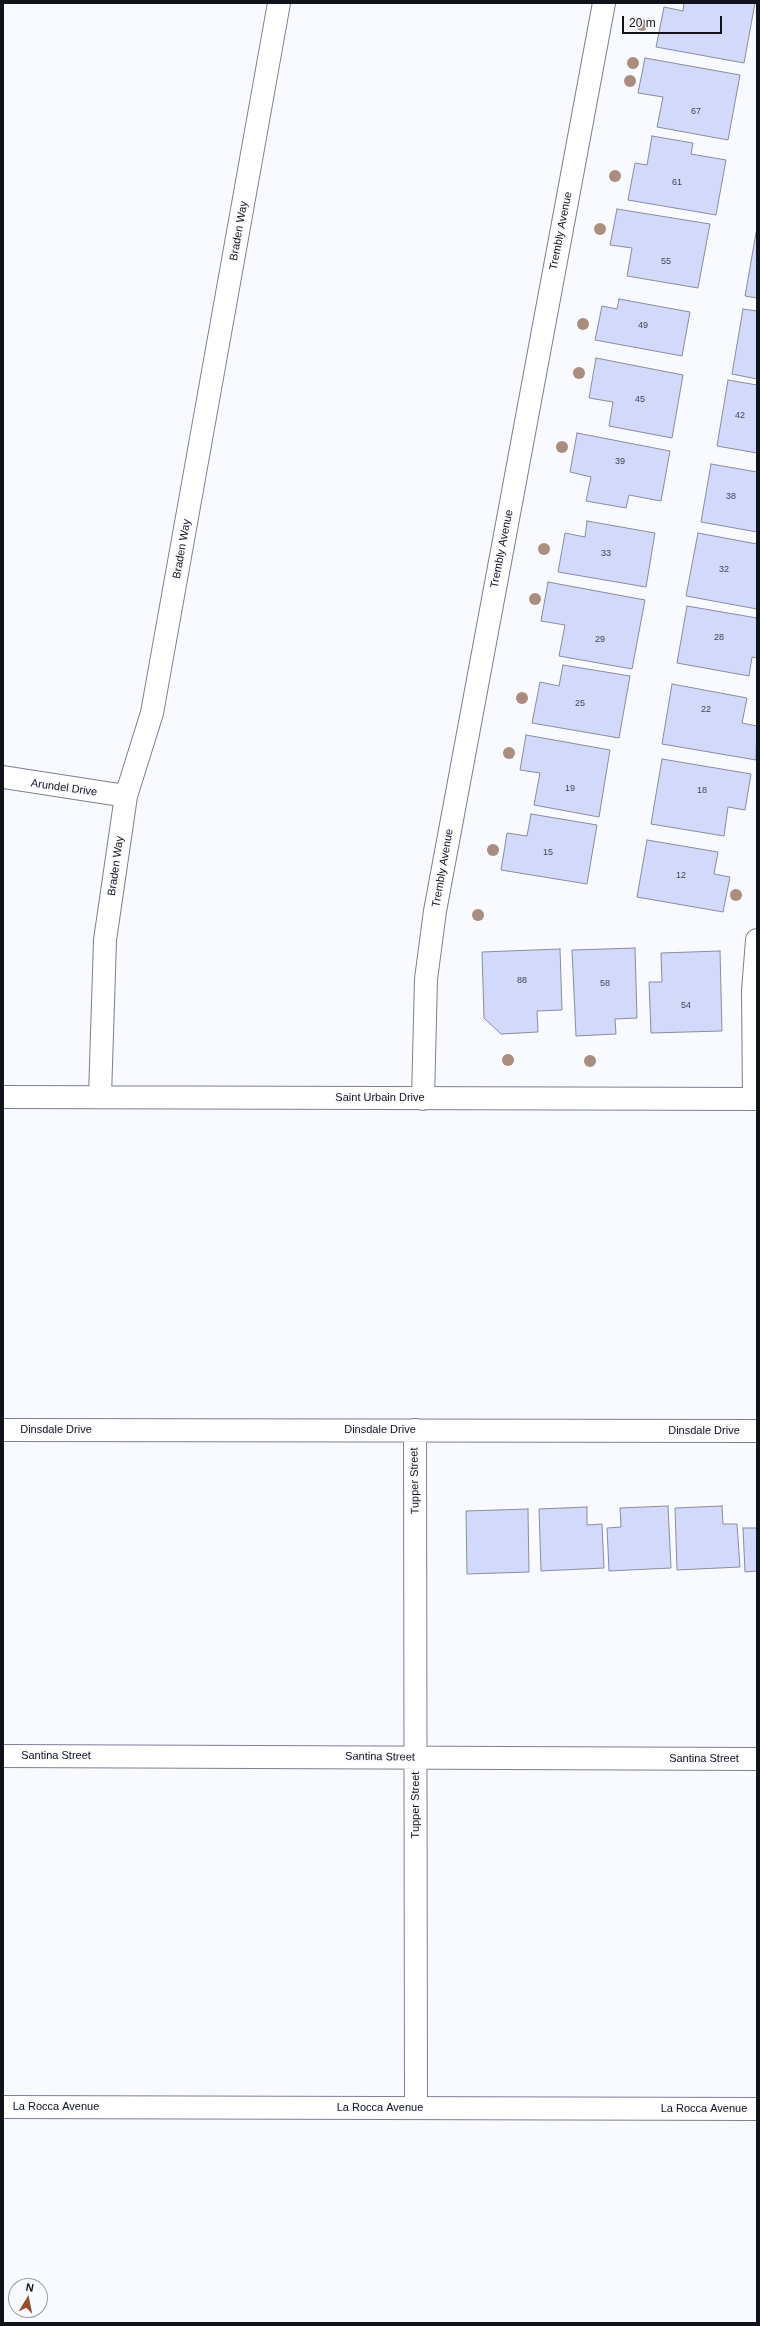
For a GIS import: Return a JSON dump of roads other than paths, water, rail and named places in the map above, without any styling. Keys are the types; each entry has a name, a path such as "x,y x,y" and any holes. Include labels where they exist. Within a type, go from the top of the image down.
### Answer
{"street":[{"name":"Braden Way","path":"100,1096 105,940 126,796 152,713 279,3"},
{"name":"Trembly Avenue","path":"423,1098 426,979 435,911 604,3"},
{"name":"Arundel Drive","path":"3,777 126,796"},
{"path":"755,1099 753,992 757,940"},
{"name":"Saint Urbain Drive","path":"3,1097 100,1096 755,1099"},
{"name":"Dinsdale Drive","path":"3,1430 757,1431"},
{"name":"Tupper Street","path":"415,1430 416,2108"},
{"name":"Santina Street","path":"3,1756 757,1759"},
{"name":"La Rocca Avenue","path":"3,2107 757,2109"}]}
